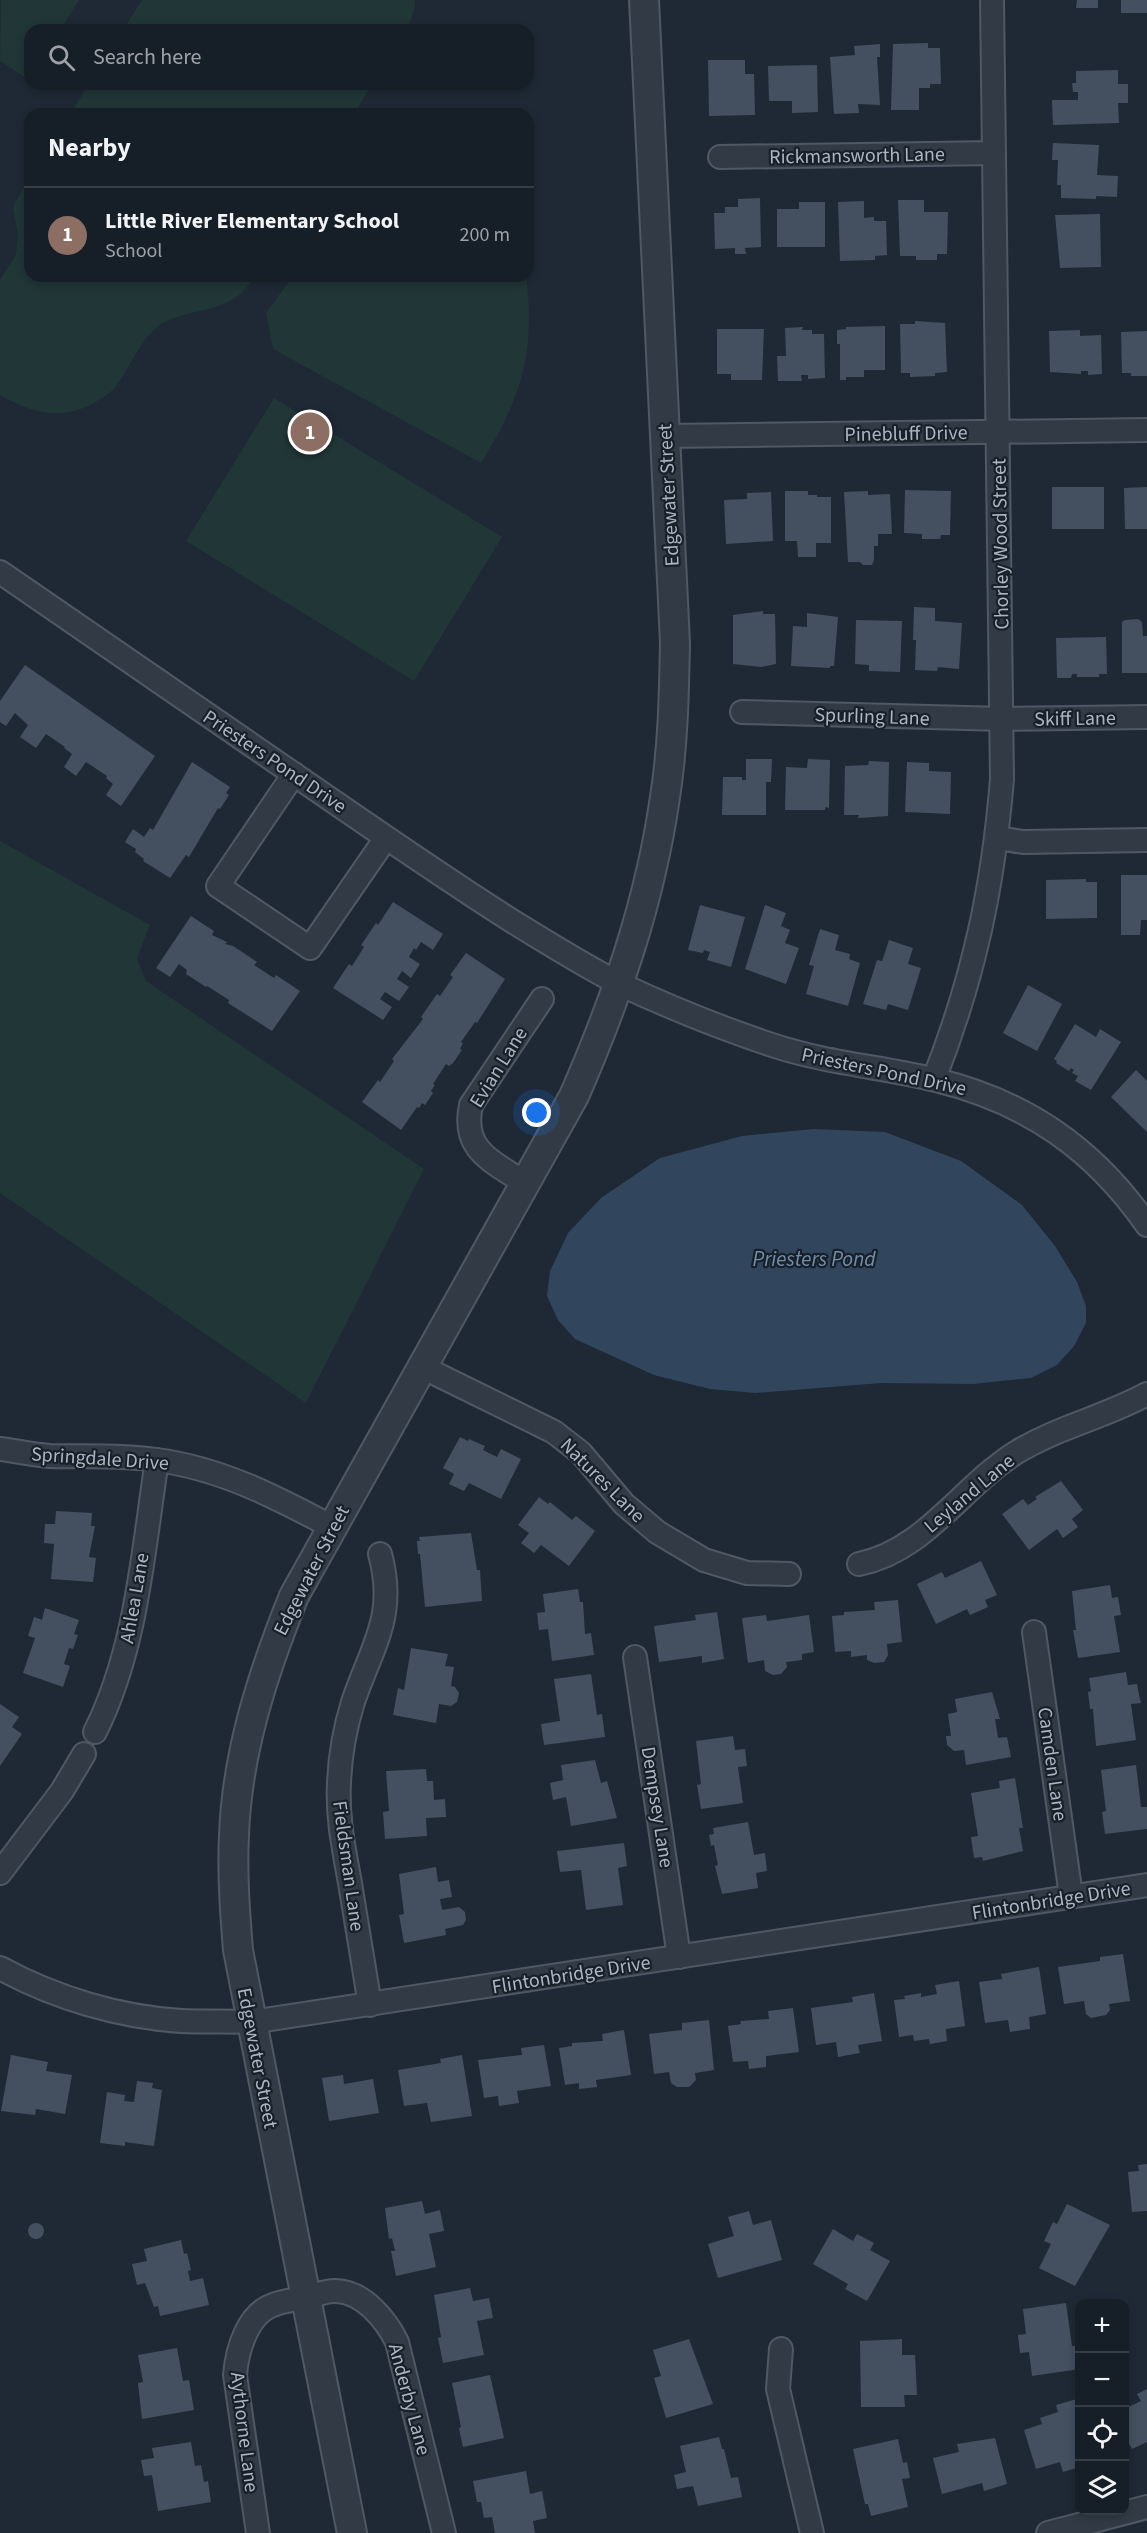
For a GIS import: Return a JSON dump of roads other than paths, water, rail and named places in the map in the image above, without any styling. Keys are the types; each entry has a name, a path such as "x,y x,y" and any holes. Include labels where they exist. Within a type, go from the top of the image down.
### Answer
{"street":[{"name":"Edgewater Street","path":"352,2533 304,2298 238,1950 233,1895 234,1834 240,1773 253,1711 271,1652 294,1596 574,1096 605,1027 620,984 652,869 665,797 673,719 675,643 644,0"},
{"name":"Chorley Wood Street","path":"934,1079 952,1033 972,968 987,903 997,838 1002,779 992,0"},
{"name":"Rickmansworth Lane","path":"720,157 994,153"},
{"name":"Pinebluff Drive","path":"665,436 1147,430"},
{"name":"Priesters Pond Drive","path":"0,572 386,838 552,946 620,984 703,1022 776,1046 848,1065 934,1079 977,1091 1021,1110 1060,1134 1095,1162 1126,1194 1147,1225"},
{"name":"Spurling Lane","path":"742,712 1003,719"},
{"name":"Skiff Lane","path":"1003,719 1147,717"},
{"path":"294,774 218,885 310,948 386,838"},
{"path":"997,838 1023,842 1147,840"},
{"name":"Evian Lane","path":"526,1184 479,1151 471,1138 467,1122 471,1105 542,999"},
{"name":"Natures Lane","path":"422,1367 554,1432 581,1454 624,1504 657,1532 704,1560 747,1573 789,1574"},
{"name":"Leyland Lane","path":"859,1564 875,1561 912,1542 984,1476 1018,1451 1055,1432 1119,1409 1147,1394"},
{"name":"Springdale Drive","path":"0,1449 48,1456 111,1456 157,1460 221,1475 265,1491 332,1527"},
{"name":"Ahlea Lane","path":"95,1732 119,1673 131,1630 157,1460"},
{"name":"Fieldsman Lane","path":"370,2005 340,1830 339,1784 344,1738 353,1703 382,1623 387,1600 386,1576 380,1554"},
{"name":"Camden Lane","path":"1034,1632 1071,1896"},
{"name":"Dempsey Lane","path":"635,1657 679,1957"},
{"path":"0,1873 62,1791 84,1754"},
{"name":"Flintonbridge Drive","path":"0,1968 22,1980 74,2000 125,2013 180,2021 251,2022 1147,1885"},
{"name":"Anderby Lane","path":"304,2298 336,2291 354,2296 373,2308 388,2325 397,2342 444,2533"},
{"name":"Aythorne Lane","path":"258,2533 235,2375 237,2352 247,2330 261,2313 271,2305 304,2298"},
{"path":"781,2349 778,2389 813,2533"},
{"path":"1048,2533 1123,2524 1147,2507"}],"water":[{"name":"Priesters Pond","path":"814,1129 885,1132 961,1161 1022,1205 1055,1246 1077,1282 1086,1306 1086,1323 1074,1346 1057,1365 1031,1378 973,1384 881,1383 755,1393 710,1389 654,1375 575,1339 558,1320 547,1296 550,1271 568,1233 601,1198 660,1158 742,1136"}],"place":[{"name":"Little River Elementary School","path":"310,432"}]}
